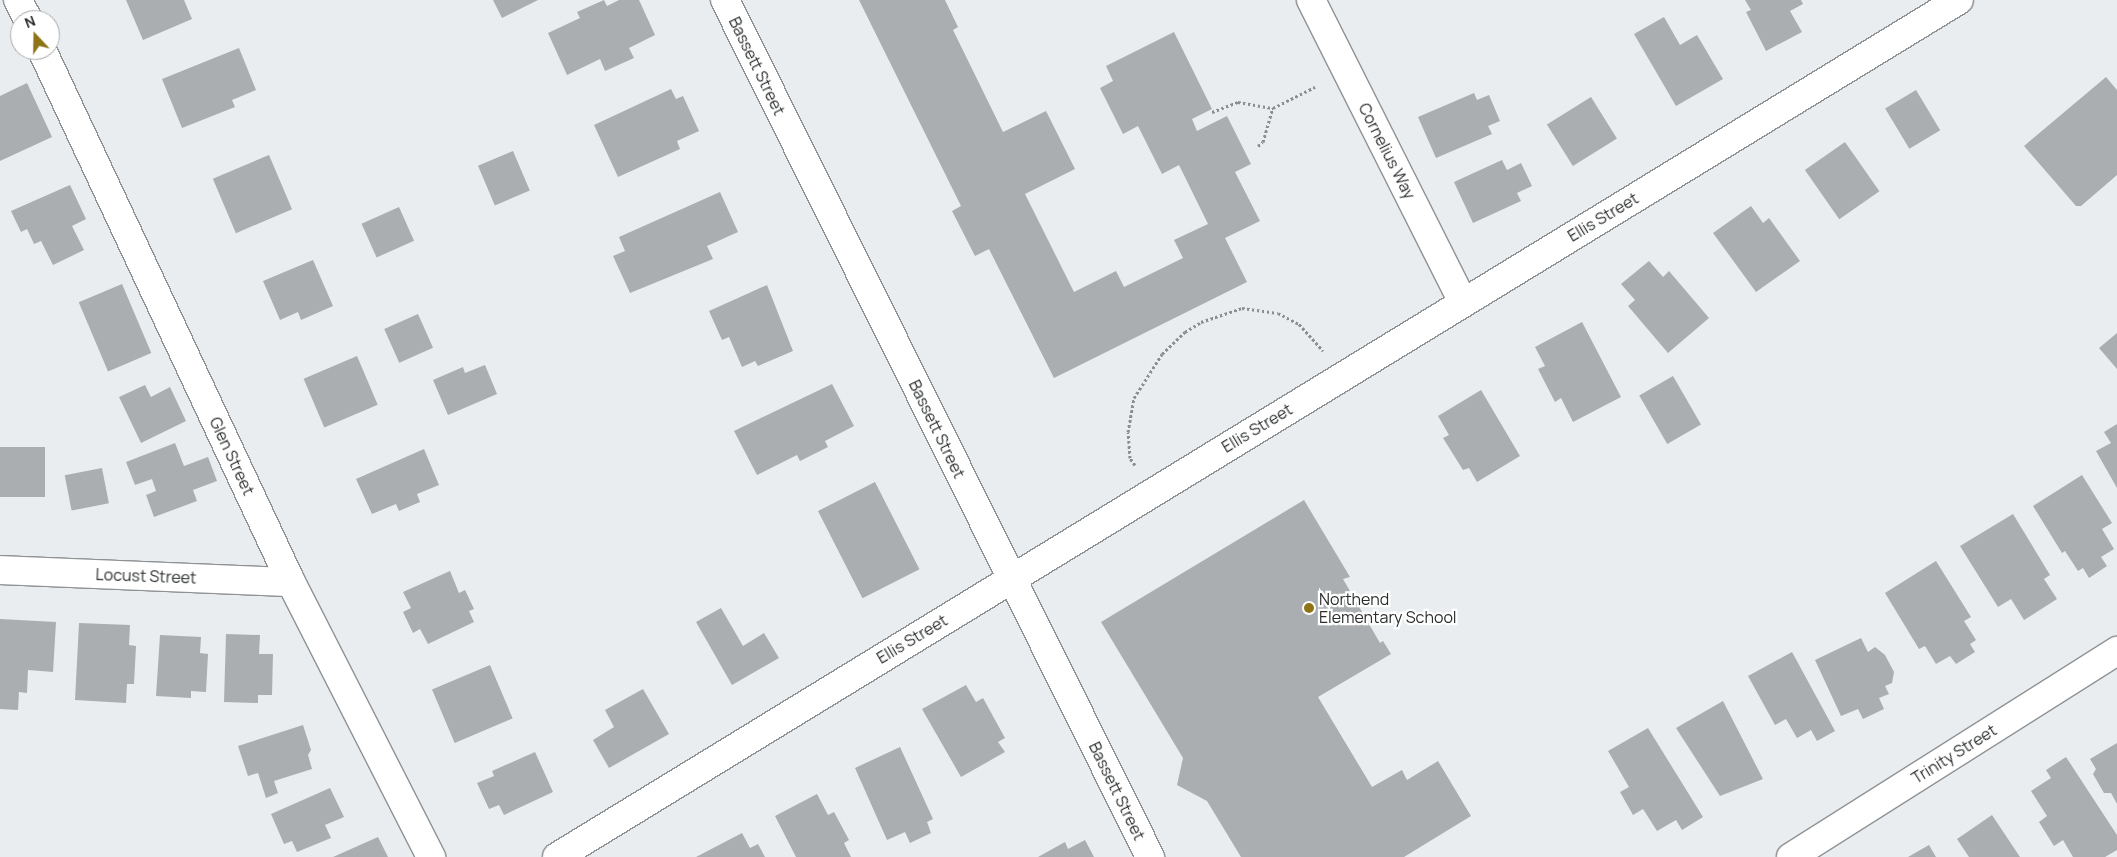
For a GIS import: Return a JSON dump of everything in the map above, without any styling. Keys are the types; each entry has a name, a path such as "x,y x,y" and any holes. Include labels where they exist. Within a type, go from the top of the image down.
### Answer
{"street":[{"name":"Bassett Street","path":"725,0 1150,857"},
{"name":"Cornelius Way","path":"1311,0 1463,302"},
{"name":"Ellis Street","path":"557,857 1959,0"},
{"name":"Glen Street","path":"47,60 291,582 431,857"},
{"name":"Locust Street","path":"0,570 291,582"},
{"name":"Trinity Street","path":"1791,857 2117,651"}],"path":[{"path":"1212,112 1238,102 1273,108 1315,87"},
{"path":"1258,146 1263,142 1273,108"},
{"path":"1135,465 1130,458 1128,432 1134,398 1152,365 1185,332 1201,322 1242,308 1278,313 1312,336 1324,352"}],"building":[{"path":"126,0 184,0 192,19 143,40"},
{"path":"493,0 538,0 502,18"},
{"path":"604,0 607,6 619,0 639,0 655,35 629,48 634,58 605,71 600,59 567,75 548,33 580,18 577,12"},
{"path":"859,0 945,0 958,27 953,30 1003,132 1046,111 1075,169 1025,194 1074,292 1116,271 1124,287 1183,258 1174,240 1208,224 1179,165 1162,174 1138,126 1123,134 1100,88 1113,81 1106,66 1174,32 1212,109 1192,119 1197,131 1227,116 1251,164 1235,172 1260,221 1225,238 1247,282 1054,378 989,249 975,256 952,211 961,206"},
{"path":"1745,0 1801,0 1803,4 1790,11 1802,32 1766,51 1746,12 1751,10"},
{"path":"1664,17 1680,45 1697,35 1723,79 1676,106 1634,34"},
{"path":"239,48 256,90 232,100 235,107 182,128 162,79"},
{"path":"2106,77 2117,90 2117,175 2081,206 2076,206 2024,146"},
{"path":"27,83 52,137 0,161 0,96"},
{"path":"671,89 676,99 683,96 699,131 677,141 680,149 618,177 594,125"},
{"path":"1916,90 1940,130 1909,149 1885,109"},
{"path":"1474,93 1477,100 1489,95 1500,121 1488,126 1492,134 1436,158 1418,117"},
{"path":"1591,97 1617,139 1573,166 1547,125"},
{"path":"1845,142 1879,191 1839,219 1805,170"},
{"path":"513,151 530,191 495,205 478,166"},
{"path":"269,155 292,209 236,233 213,179"},
{"path":"1502,160 1507,170 1521,163 1532,186 1517,193 1521,201 1473,223 1454,182"},
{"path":"70,185 86,219 72,226 84,250 53,265 41,241 34,244 27,229 21,232 11,211"},
{"path":"720,192 738,232 707,246 713,259 630,293 613,256 625,251 619,237"},
{"path":"1751,206 1763,223 1769,218 1800,261 1756,292 1713,233"},
{"path":"399,207 414,241 377,257 362,224"},
{"path":"313,260 333,306 301,320 298,312 280,320 263,281"},
{"path":"1649,261 1663,277 1669,271 1709,318 1668,353 1628,306 1635,300 1621,284"},
{"path":"122,284 151,353 108,371 79,302"},
{"path":"767,285 793,351 758,366 755,361 742,367 729,337 722,340 709,311"},
{"path":"418,314 433,348 399,363 384,329"},
{"path":"1582,322 1621,397 1573,422 1561,398 1555,402 1538,369 1545,366 1535,347"},
{"path":"2117,333 2117,369 2099,348"},
{"path":"357,356 378,405 324,427 304,379"},
{"path":"485,365 497,394 448,415 433,380 463,367 465,373"},
{"path":"1673,376 1701,424 1667,444 1639,396"},
{"path":"832,384 854,426 825,441 828,447 800,461 797,455 757,475 734,431"},
{"path":"145,385 151,397 170,387 186,421 141,443 119,397"},
{"path":"1481,390 1520,456 1477,482 1469,468 1463,470 1443,438 1449,435 1438,416"},
{"path":"2117,424 2117,488 2096,451 2111,443 2104,432"},
{"path":"175,443 184,466 208,457 217,481 193,490 197,501 154,517 146,495 156,491 152,479 135,485 126,462"},
{"path":"0,447 45,447 45,497 0,497"},
{"path":"424,449 439,485 417,494 420,502 399,511 396,504 372,514 356,479"},
{"path":"102,468 109,503 72,511 65,475"},
{"path":"2082,475 2112,523 2102,529 2114,549 2101,557 2107,566 2089,578 2083,568 2078,571 2065,551 2062,553 2033,506"},
{"path":"875,482 919,569 862,598 818,511"},
{"path":"1304,500 1350,577 1343,579 1380,643 1383,641 1391,654 1318,697 1372,787 1402,770 1407,780 1438,761 1471,816 1404,857 1241,857 1207,801 1177,785 1183,758 1101,622"},
{"path":"2013,514 2050,575 2044,579 2057,599 2024,620 2011,599 1998,607 1960,546"},
{"path":"1936,561 1971,617 1964,621 1976,640 1970,644 1975,652 1956,664 1950,656 1936,664 1925,646 1919,649 1885,593"},
{"path":"450,571 459,593 465,590 474,609 469,611 474,622 428,644 420,629 413,633 403,612 411,608 403,592"},
{"path":"721,608 743,646 764,633 779,658 732,685 696,622"},
{"path":"0,619 56,622 53,672 28,670 27,693 19,692 18,710 0,709"},
{"path":"79,623 130,625 129,645 136,646 134,684 127,684 126,703 75,700"},
{"path":"226,634 260,635 259,654 273,654 272,695 258,695 258,703 224,702"},
{"path":"160,635 201,637 200,653 208,654 206,692 191,691 191,698 156,696"},
{"path":"1861,638 1868,652 1875,647 1885,655 1894,672 1892,683 1885,686 1889,694 1879,698 1884,709 1863,719 1858,709 1841,716 1815,660"},
{"path":"1792,652 1835,731 1817,741 1811,730 1797,738 1786,719 1775,725 1748,676"},
{"path":"490,665 513,718 455,743 432,690"},
{"path":"966,685 976,702 983,698 1005,738 998,742 1005,752 961,777 922,709"},
{"path":"643,689 669,734 609,768 593,740 614,727 605,710"},
{"path":"1723,701 1763,779 1720,796 1676,728"},
{"path":"303,725 311,750 308,755 312,769 274,781 278,793 266,798 258,773 248,776 238,746"},
{"path":"1648,728 1703,817 1682,830 1676,820 1657,831 1643,809 1633,815 1620,792 1629,787 1608,751"},
{"path":"2117,743 2117,804 2111,793 2104,793 2093,774 2096,769 2090,759"},
{"path":"900,747 933,819 927,822 931,833 910,843 905,832 887,840 855,768"},
{"path":"535,752 553,792 504,815 499,805 489,809 477,783 494,776 492,771"},
{"path":"2066,757 2117,835 2117,850 2105,857 2073,857 2063,840 2054,846 2039,822 2047,816 2031,791 2051,778 2046,770"},
{"path":"330,788 344,817 325,825 331,838 297,852 292,841 284,844 271,814"},
{"path":"817,794 828,815 834,812 849,840 844,843 851,857 796,857 775,816"},
{"path":"1992,815 2020,857 1969,857 1957,839"},
{"path":"742,833 750,848 758,844 765,857 696,857"},
{"path":"378,837 388,857 333,857"},
{"path":"1085,840 1094,857 1038,857 1065,842 1068,849"},
{"path":"1929,845 1936,857 1908,857"}],"place":[{"name":"Northend Elementary School","path":"1309,608"}]}
